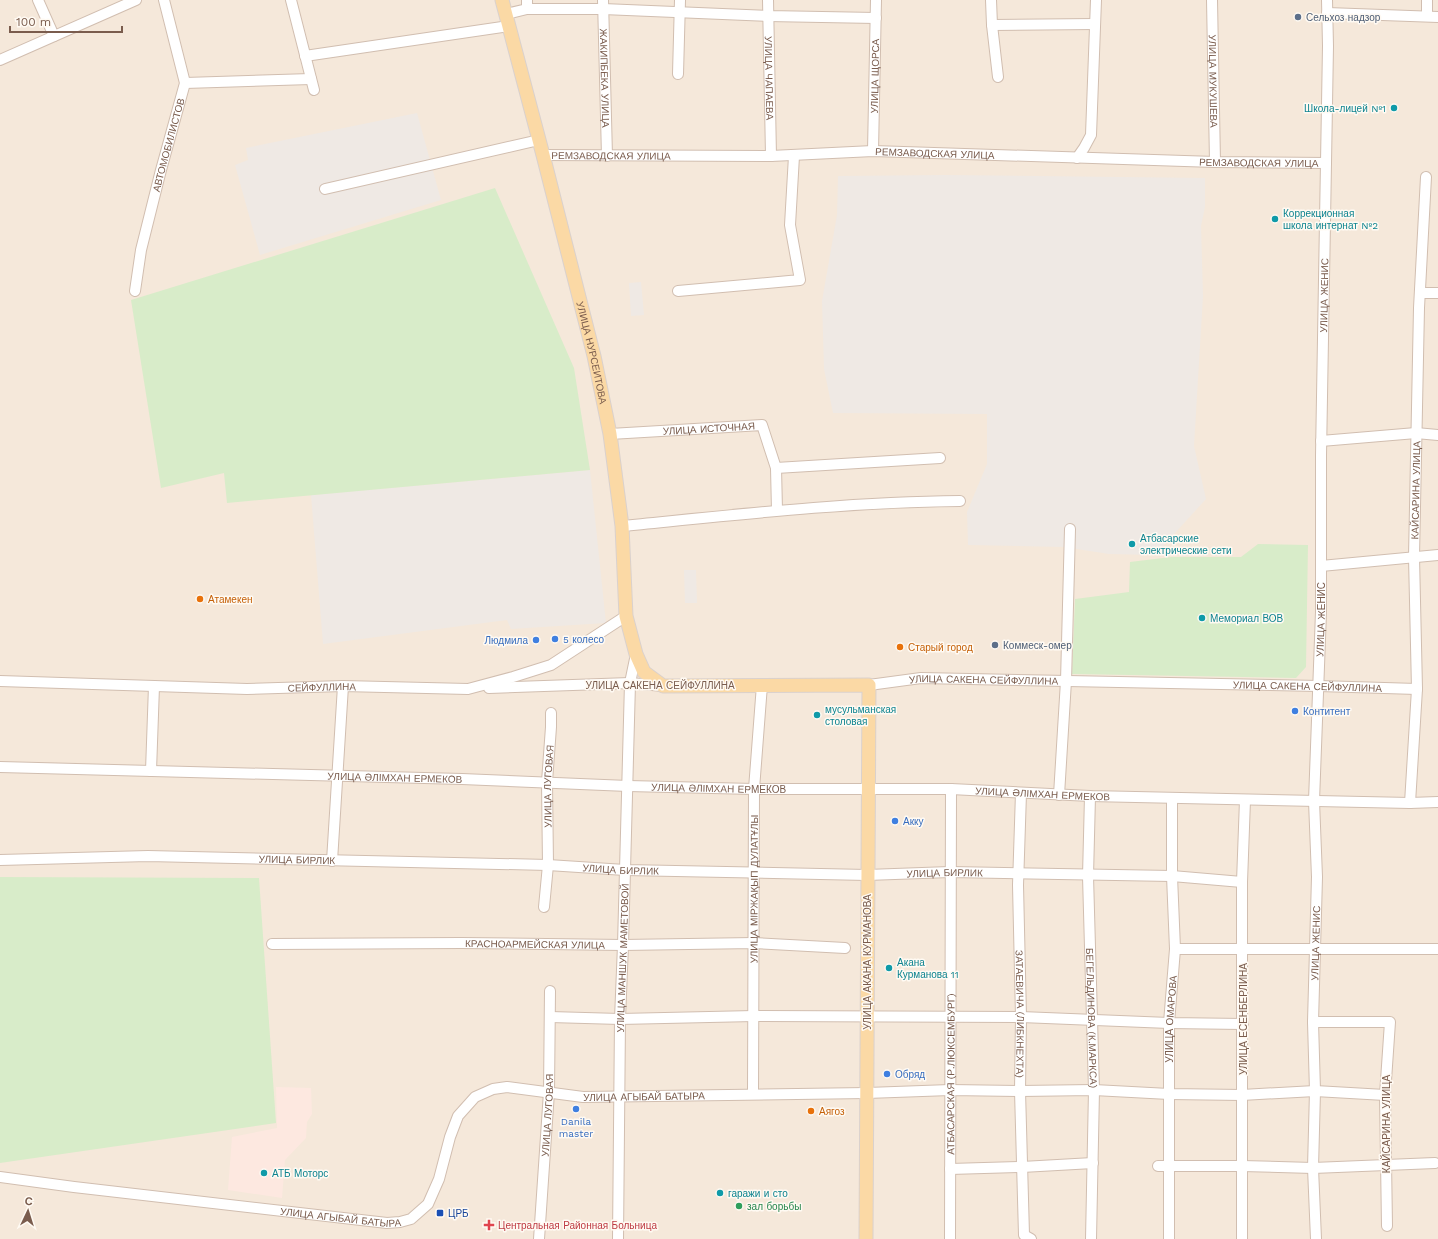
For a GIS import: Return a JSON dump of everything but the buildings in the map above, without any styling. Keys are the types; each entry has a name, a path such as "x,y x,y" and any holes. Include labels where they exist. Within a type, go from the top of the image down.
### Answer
{"main road":[{"name":"УЛИЦА НУРСЕИТОВА","path":"502,0 594,356 610,434 622,526 626,616 636,654 644,672 663,686"},
{"name":"УЛИЦА САКЕНА СЕЙФУЛЛИНА","path":"663,686 869,685"},
{"name":"УЛИЦА АКАНА КУРМАНОВА","path":"866,1239 869,685"}],"street":[{"path":"38,0 54,36"},
{"path":"0,60 136,0"},
{"path":"164,0 185,83 311,79"},
{"path":"291,0 314,90"},
{"path":"678,74 680,0"},
{"name":"УЛИЦА ЧАПАЕВА","path":"768,0 771,156"},
{"name":"УЛИЦА ЩОРСА","path":"873,151 876,0"},
{"path":"991,0 992,25 998,77"},
{"path":"1077,158 1091,135 1096,0"},
{"name":"УЛИЦА МУКУШЕВА","path":"1212,0 1215,162"},
{"name":"УЛИЦА ЖЕНИС","path":"1316,1239 1313,1168 1315,1091 1313,1022 1317,877 1314,801 1319,686 1321,566 1321,441 1326,163 1327,0"},
{"path":"1427,0 1427,16"},
{"path":"305,56 508,20 527,5 603,5 680,12 768,16 876,18"},
{"name":"ЖАКИПБЕКА УЛИЦА","path":"603,5 607,156"},
{"path":"1327,13 1438,17"},
{"path":"992,25 1095,24"},
{"name":"АВТОМОБИЛИСТОВ","path":"135,291 143,243 160,170 185,83"},
{"path":"325,189 539,140"},
{"name":"РЕМЗАВОДСКАЯ УЛИЦА","path":"543,155 794,156 873,151 1215,162 1326,163"},
{"path":"678,291 800,280 790,225 794,156"},
{"name":"КАЙСАРИНА УЛИЦА","path":"1410,803 1417,689 1414,557 1416,433 1420,293 1426,177"},
{"path":"1420,293 1438,293"},
{"name":"УЛИЦА ИСТОЧНАЯ","path":"610,434 762,425 776,468 777,510"},
{"path":"1321,441 1416,433 1438,435"},
{"path":"776,468 940,458"},
{"path":"622,526 777,510 906,501 960,501"},
{"path":"1059,795 1066,680 1070,529"},
{"path":"1321,566 1438,555"},
{"name":"СЕЙФУЛЛИНА","path":"0,681 247,689 343,686 468,689 551,665 626,616"},
{"name":"УЛИЦА МАНШУК МАМЕТОВОЙ","path":"618,1239 620,1019 630,683 636,654"},
{"name":"УЛИЦА САКЕНА СЕЙФУЛЛИНА","path":"869,685 921,678 1066,680 1417,689"},
{"name":"УЛИЦА САКЕНА СЕЙФУЛЛИНА","path":"468,689 630,683 663,686"},
{"name":"УЛИЦА МІРЖАҚЫП ДУЛАТҰЛЫ","path":"753,1094 755,872 754,789 762,685"},
{"path":"151,771 154,686"},
{"path":"332,861 343,686"},
{"name":"УЛИЦА ЛУГОВАЯ","path":"544,907 548,865 547,782 551,713"},
{"name":"УЛИЦА ӘЛІМХАН ЕРМЕКОВ","path":"0,768 337,776 754,789 950,789 1090,796 1410,803 1438,802"},
{"name":"АТБАСАРСКАЯ (Р.ЛЮКСЕМБУРГ)","path":"950,789 950,1239"},
{"name":"ЗАТАЕВИЧА (ЛИБКНЕХТА)","path":"1021,793 1018,874 1021,1016 1020,1091 1022,1167 1027,1237"},
{"name":"БЕГЕЛЬДИНОВА (К.МАРКСА)","path":"1090,796 1088,876 1094,1090 1092,1239"},
{"name":"УЛИЦА ОМАРОВА","path":"1170,1239 1169,1023 1175,949 1172,876 1172,798"},
{"name":"УЛИЦА ЕСЕНБЕРЛИНА","path":"1242,1239 1242,882 1245,800"},
{"name":"УЛИЦА БИРЛИК","path":"0,860 148,856 548,865 625,870 867,875 950,872 1088,876 1172,876 1242,882"},
{"name":"КРАСНОАРМЕЙСКАЯ УЛИЦА","path":"272,944 461,943 623,945 754,943 845,948"},
{"path":"1175,949 1438,949"},
{"name":"УЛИЦА ЛУГОВАЯ","path":"539,1239 549,1092 550,991"},
{"path":"550,1017 620,1019 754,1016 1021,1016 1169,1023 1243,1024"},
{"name":"КАЙСАРИНА УЛИЦА","path":"1313,1022 1390,1022 1384,1095 1387,1226"},
{"name":"УЛИЦА АГЫБАЙ БАТЫРА","path":"0,1176 74,1187 387,1223 412,1219 428,1204 439,1179 450,1137 458,1116 475,1097 493,1089 507,1087 582,1097 867,1093 950,1090 1094,1090 1169,1094 1242,1095 1315,1091 1384,1095"},
{"path":"950,1169 1093,1163"},
{"path":"1158,1166 1313,1168 1435,1163"}],"shaded area":[{"path":"0,0 1438,0 1438,1239 0,1239"},
{"path":"417,113 441,200 260,255 235,165 248,160 246,148"},
{"path":"945,175 1205,178 1205,207 1201,226 1203,296 1194,446 1206,499 1155,555 1109,554 1064,547 968,545 967,512 987,464 987,414 833,413 824,369 822,301 837,215 838,176"},
{"path":"641,282 644,315 631,316 629,283"},
{"path":"590,470 606,623 511,629 507,620 323,644 311,495"},
{"path":"684,570 696,570 697,603 685,603"},
{"path":"276,1087 311,1088 312,1114 307,1122 306,1138 285,1160 282,1198 228,1190 232,1137 277,1128"}],"green space":[{"path":"495,188 574,368 590,470 227,503 224,473 161,488 131,300"},
{"path":"1258,544 1308,545 1306,667 1296,678 1072,674 1075,599 1129,592 1130,562 1171,557 1241,557"},
{"path":"0,877 259,878 276,1123 0,1163"}],"place":[{"name":"Сельхоз надзор","path":"1298,17"},
{"name":"Школа-лицей №1","path":"1394,108"},
{"name":"Коррекционная школа интернат №2","path":"1275,219"},
{"name":"Атбасарские электрические сети","path":"1132,544"},
{"name":"Атамекен","path":"200,599"},
{"name":"Мемориал ВОВ","path":"1202,618"},
{"name":"5 колесо","path":"555,639"},
{"name":"Людмила","path":"536,640"},
{"name":"Коммеск-омер","path":"995,645"},
{"name":"Старый город","path":"900,647"},
{"name":"Контитент","path":"1295,711"},
{"name":"мусульманская столовая","path":"817,715"},
{"name":"Акку","path":"895,821"},
{"name":"Акана Курманова 11","path":"889,968"},
{"name":"Обряд","path":"887,1074"},
{"name":"Danila master","path":"576,1109"},
{"name":"Аягоз","path":"811,1111"},
{"name":"АТБ Моторс","path":"264,1173"},
{"name":"гаражи и сто","path":"720,1193"},
{"name":"зал борьбы","path":"739,1206"},
{"name":"ЦРБ","path":"440,1213"},
{"name":"Центральная Районная Больница","path":"489,1225"}]}
